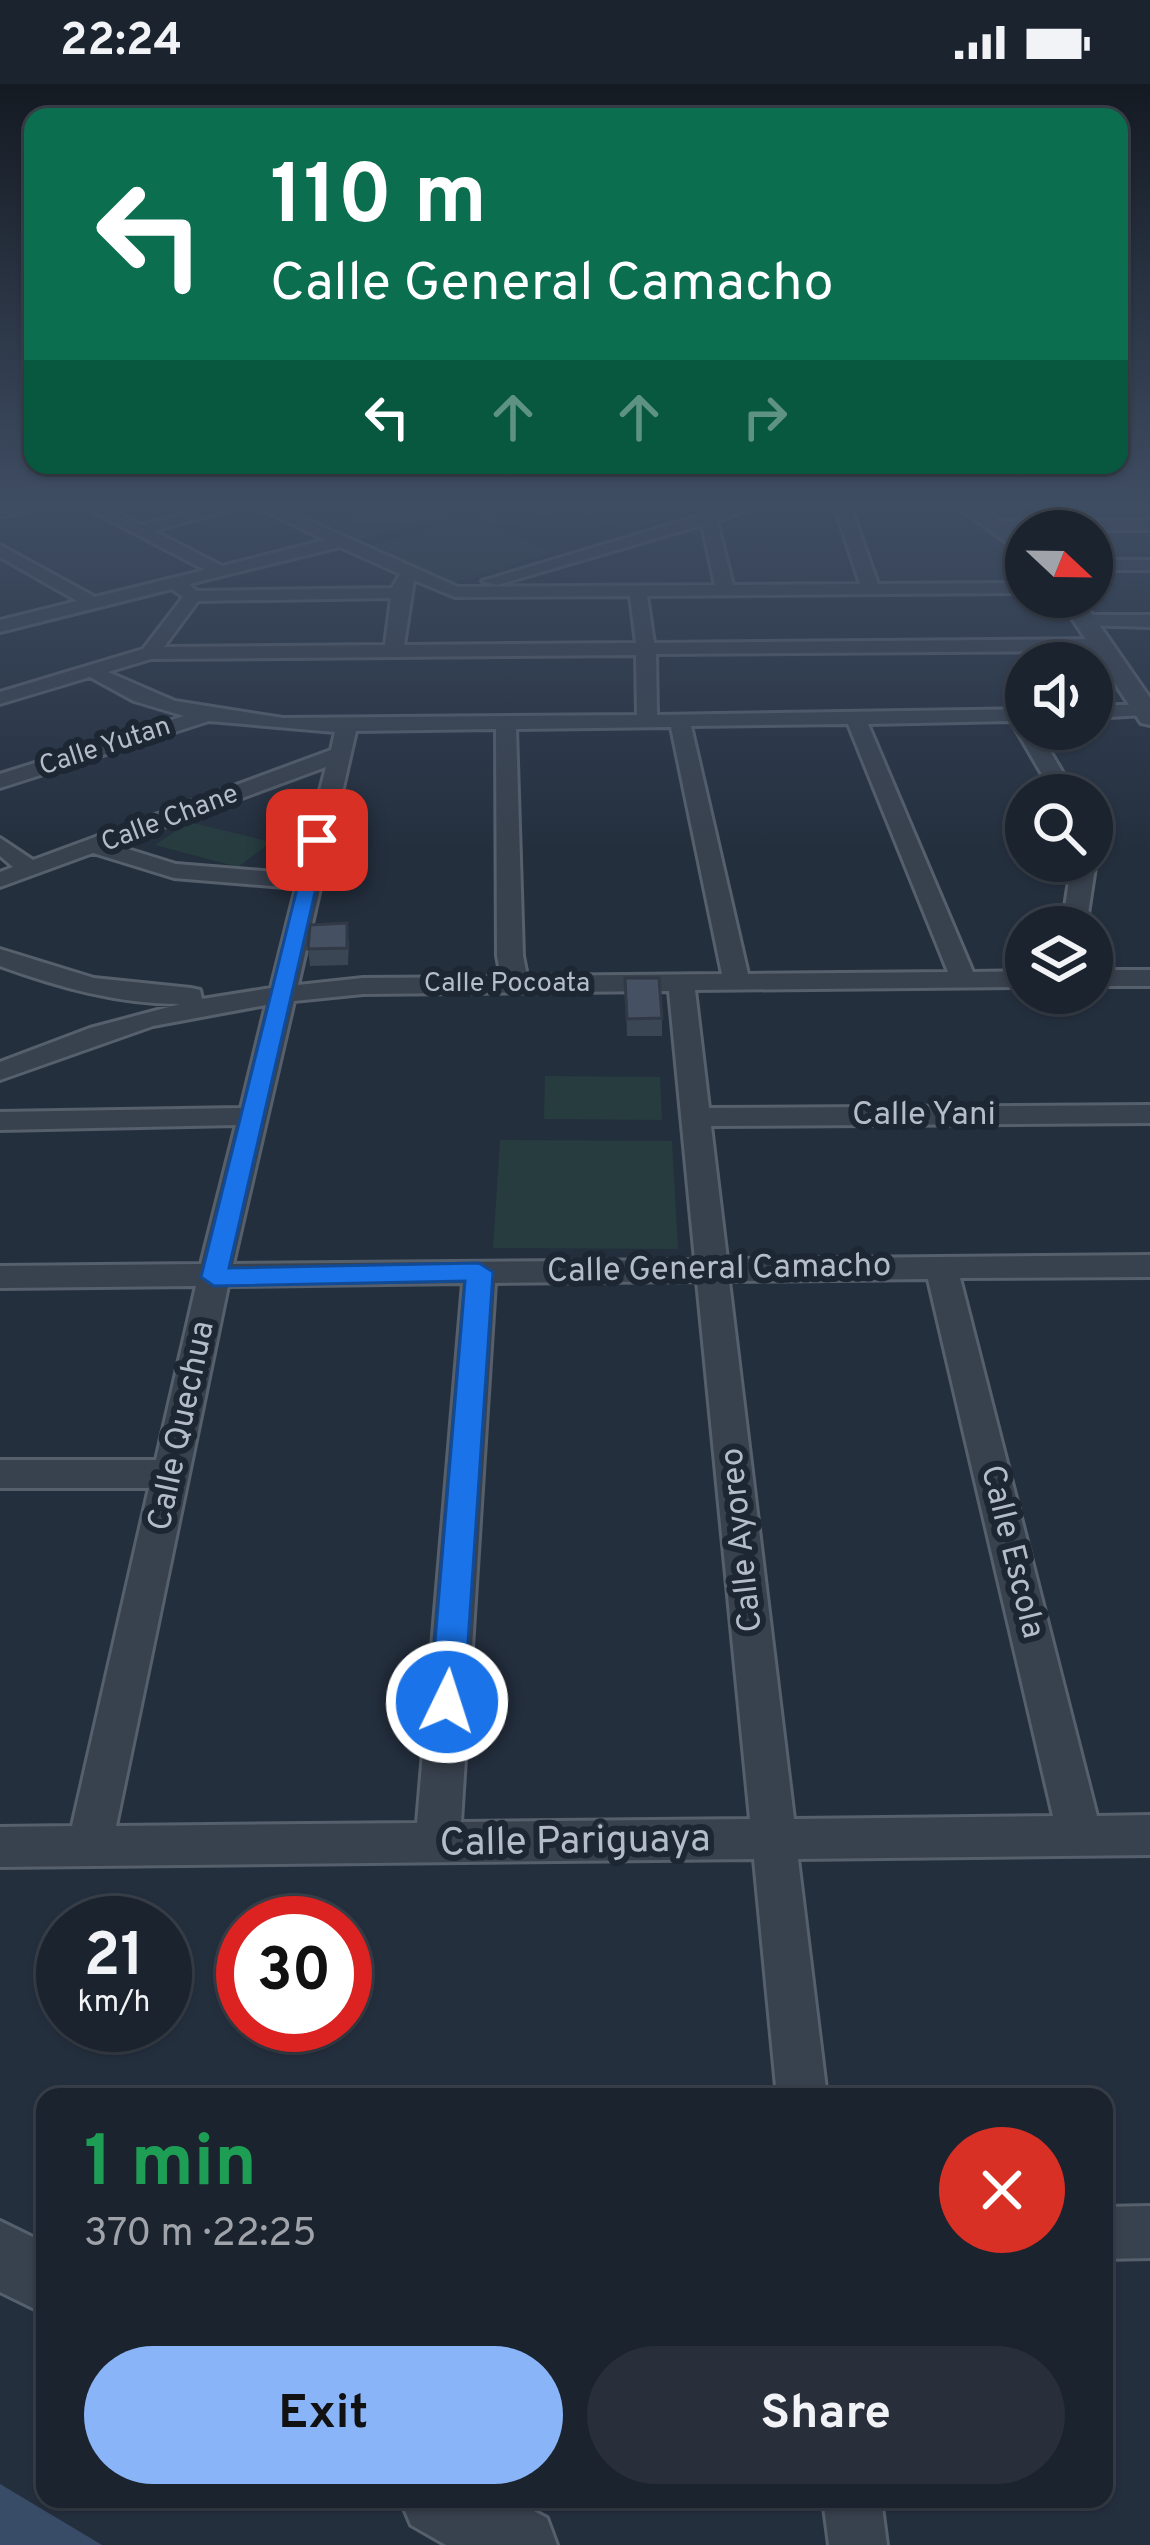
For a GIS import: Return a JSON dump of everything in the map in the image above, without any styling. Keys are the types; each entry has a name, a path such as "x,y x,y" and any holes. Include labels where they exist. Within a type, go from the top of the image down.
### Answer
{"street":[{"path":"150,653 175,620"},
{"path":"394,652 397,620"},
{"path":"642,620 647,720"},
{"path":"1088,621 1150,621"},
{"path":"1088,621 1101,642"},
{"path":"0,698 150,653 1005,646"},
{"path":"1113,660 1148,713"},
{"path":"93,670 127,692 342,741 506,721 1005,715"},
{"path":"0,672 28,690"},
{"path":"1113,712 1148,713"},
{"name":"Calle Yutan","path":"0,781 210,714"},
{"path":"856,719 964,980"},
{"path":"506,721 510,956 516,984"},
{"path":"680,721 738,983"},
{"name":"Calle Chane","path":"0,880 97,847 342,741"},
{"name":"Calle Quechua","path":"88,1847 214,1277 342,741"},
{"path":"0,845 32,870"},
{"path":"97,847 174,871 307,882"},
{"path":"0,957 59,979 169,997 282,993"},
{"path":"1113,978 1150,978"},
{"path":"59,979 96,1035"},
{"name":"Calle Pocoata","path":"0,1072 96,1035 172,1013 282,993 363,986 1005,979"},
{"name":"Calle Ayoreo","path":"681,983 716,1271 801,2088"},
{"name":"Calle Yani","path":"697,1118 1150,1114"},
{"path":"0,1121 252,1116"},
{"name":"Calle General Camacho","path":"0,1276 1150,1266"},
{"name":"Calle Escola","path":"941,1268 1080,1836"},
{"path":"437,1845 479,1272"},
{"path":"0,1474 174,1474"},
{"name":"Calle Pariguaya","path":"0,1847 1150,1835"},
{"path":"1113,2233 1150,2232"},
{"path":"0,2252 36,2249"},
{"path":"0,2252 36,2274"},
{"path":"453,2508 520,2545"},
{"path":"853,2508 858,2545"}],"green space":[{"path":"189,822 271,842 238,867 155,845"},
{"path":"545,1076 660,1077 662,1120 544,1119"},
{"path":"500,1140 672,1141 678,1249 493,1248"}],"water":[{"path":"0,2484 102,2545 0,2545"}],"building":[{"path":"347,923 347,948 308,949 310,925"},
{"path":"625,978 659,978 662,1018 627,1019"}],"route":[{"path":"317,840 214,1277 479,1272 447,1702"}]}
